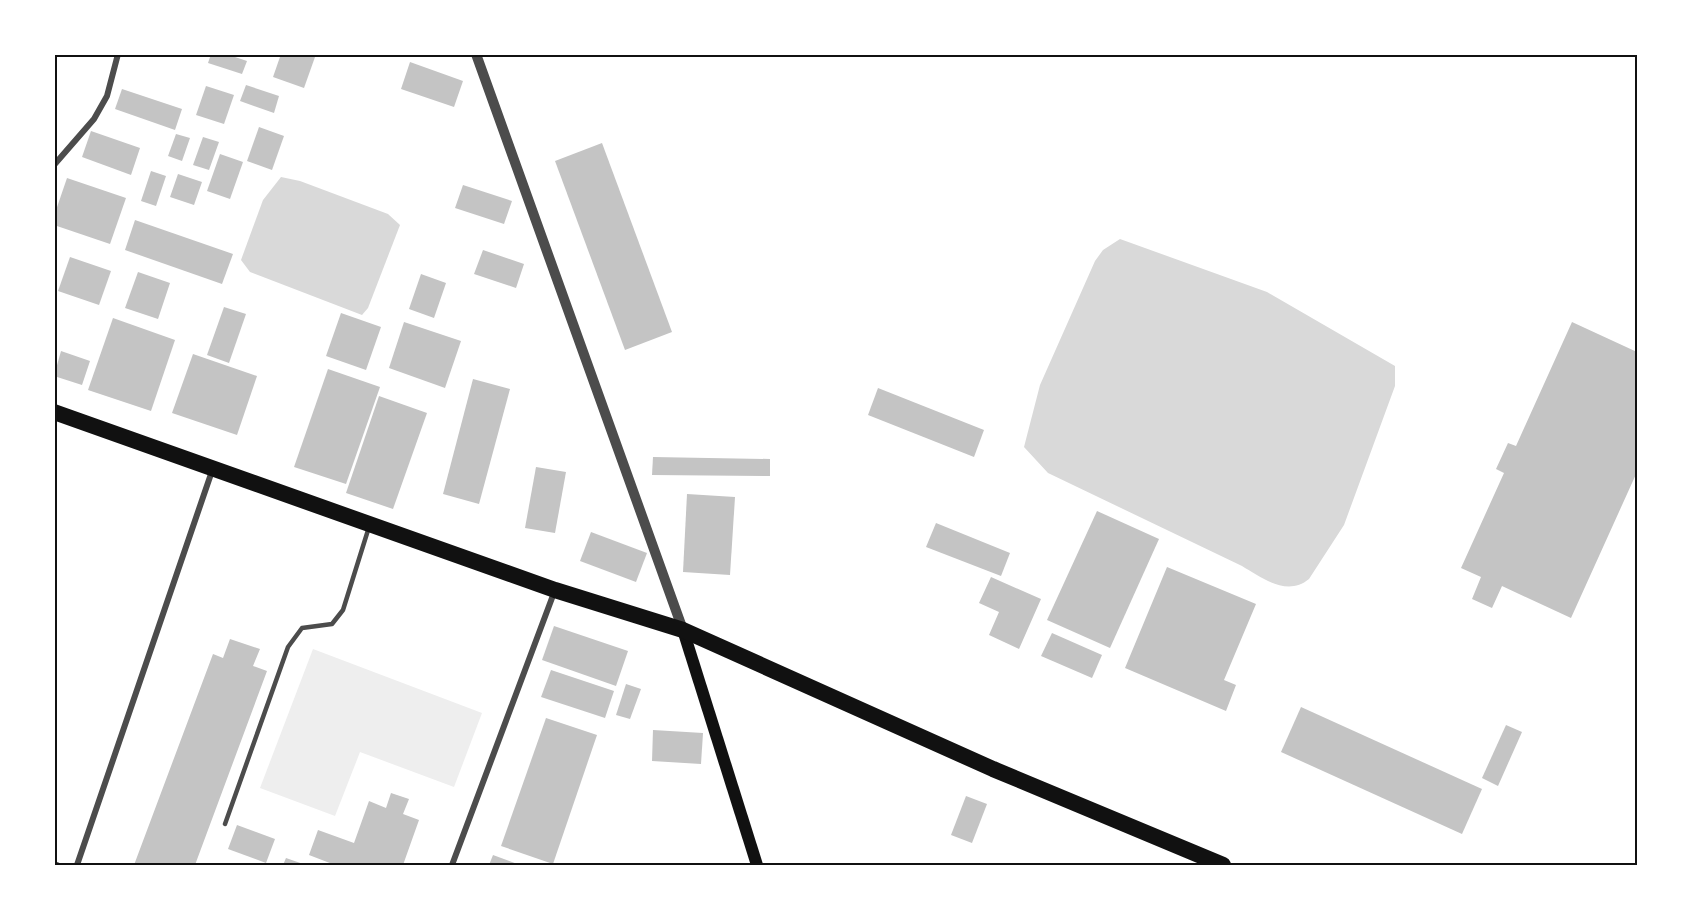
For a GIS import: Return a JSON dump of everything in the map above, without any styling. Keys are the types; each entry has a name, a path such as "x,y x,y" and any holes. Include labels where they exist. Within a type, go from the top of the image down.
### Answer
{"highway":[{"path":"54,412 555,590 682,630 993,769 1223,865"}],"main road":[{"path":"682,630 757,865"}],"street":[{"path":"54,165 94,119 107,96 118,54"},
{"path":"476,54 682,630"},
{"path":"77,865 214,467"},
{"path":"452,865 555,590"}],"lane":[{"path":"225,824 288,647 302,628 332,624 343,610 369,525"}],"shaded area":[{"path":"281,177 300,181 388,214 400,225 368,308 362,315 250,272 241,260 263,200"},
{"path":"1120,239 1267,292 1395,366 1395,386 1344,525 1309,579 1301,584 1283,586 1275,584 1048,473 1024,447 1040,385 1095,261 1103,250"},
{"path":"313,649 482,713 454,787 360,752 335,816 260,788"}],"building":[{"path":"211,54 226,54 247,61 242,74 208,63"},
{"path":"281,54 305,54 315,57 304,88 273,77"},
{"path":"410,62 463,81 454,107 401,89"},
{"path":"246,85 279,96 274,113 240,101"},
{"path":"206,86 234,95 224,124 196,115"},
{"path":"122,89 182,109 175,130 115,109"},
{"path":"259,127 284,136 272,170 247,161"},
{"path":"91,131 140,148 131,175 82,157"},
{"path":"176,134 190,138 182,161 168,156"},
{"path":"203,137 219,142 209,170 193,165"},
{"path":"602,143 672,332 625,350 555,161"},
{"path":"220,154 243,162 230,199 207,191"},
{"path":"151,171 166,176 156,206 141,201"},
{"path":"178,174 202,182 194,205 170,197"},
{"path":"67,178 126,198 110,244 54,225 54,216"},
{"path":"463,185 512,201 504,224 455,208"},
{"path":"135,220 233,254 222,284 125,250"},
{"path":"483,250 524,264 516,288 474,274"},
{"path":"70,257 111,271 99,305 58,291"},
{"path":"138,272 170,283 158,319 125,308"},
{"path":"421,274 446,283 434,318 409,309"},
{"path":"224,307 246,314 229,363 207,355"},
{"path":"341,313 381,327 366,370 326,356"},
{"path":"113,318 175,340 151,411 88,390"},
{"path":"404,322 461,341 445,388 389,368"},
{"path":"1572,322 1637,352 1637,472 1571,618 1502,586 1492,608 1472,599 1481,577 1461,568 1504,473 1496,469 1508,443 1516,446"},
{"path":"61,351 90,361 82,385 54,376"},
{"path":"193,354 257,376 237,435 172,413"},
{"path":"328,369 380,387 346,484 294,467"},
{"path":"473,379 510,389 479,504 443,494"},
{"path":"878,388 984,430 974,457 868,415"},
{"path":"379,396 427,413 393,509 346,493"},
{"path":"653,457 770,459 770,476 652,475"},
{"path":"536,467 566,472 555,533 525,528"},
{"path":"687,494 735,497 730,575 683,572"},
{"path":"1097,511 1159,539 1110,648 1047,620"},
{"path":"936,523 1010,553 1001,576 926,547"},
{"path":"591,532 647,553 636,582 580,561"},
{"path":"1167,567 1256,604 1224,680 1236,685 1226,711 1125,668"},
{"path":"991,577 1041,599 1019,649 989,635 999,612 979,603"},
{"path":"554,626 628,651 616,686 542,660"},
{"path":"1052,633 1102,655 1092,678 1041,656"},
{"path":"230,639 260,649 253,666 267,671 195,865 134,865 213,654 223,658"},
{"path":"551,670 614,691 605,718 541,697"},
{"path":"626,684 641,689 630,719 616,715"},
{"path":"1301,707 1482,789 1462,834 1281,752"},
{"path":"546,718 597,735 553,864 501,846"},
{"path":"1506,725 1522,732 1498,786 1482,778"},
{"path":"653,730 703,733 701,764 652,761"},
{"path":"391,793 409,799 403,814 419,820 403,865 335,865 309,855 318,830 354,843 369,801 386,808"},
{"path":"966,796 987,804 972,843 951,835"},
{"path":"237,825 275,839 266,863 228,849"},
{"path":"493,855 520,865 489,865"},
{"path":"286,858 306,865 283,865"}]}
